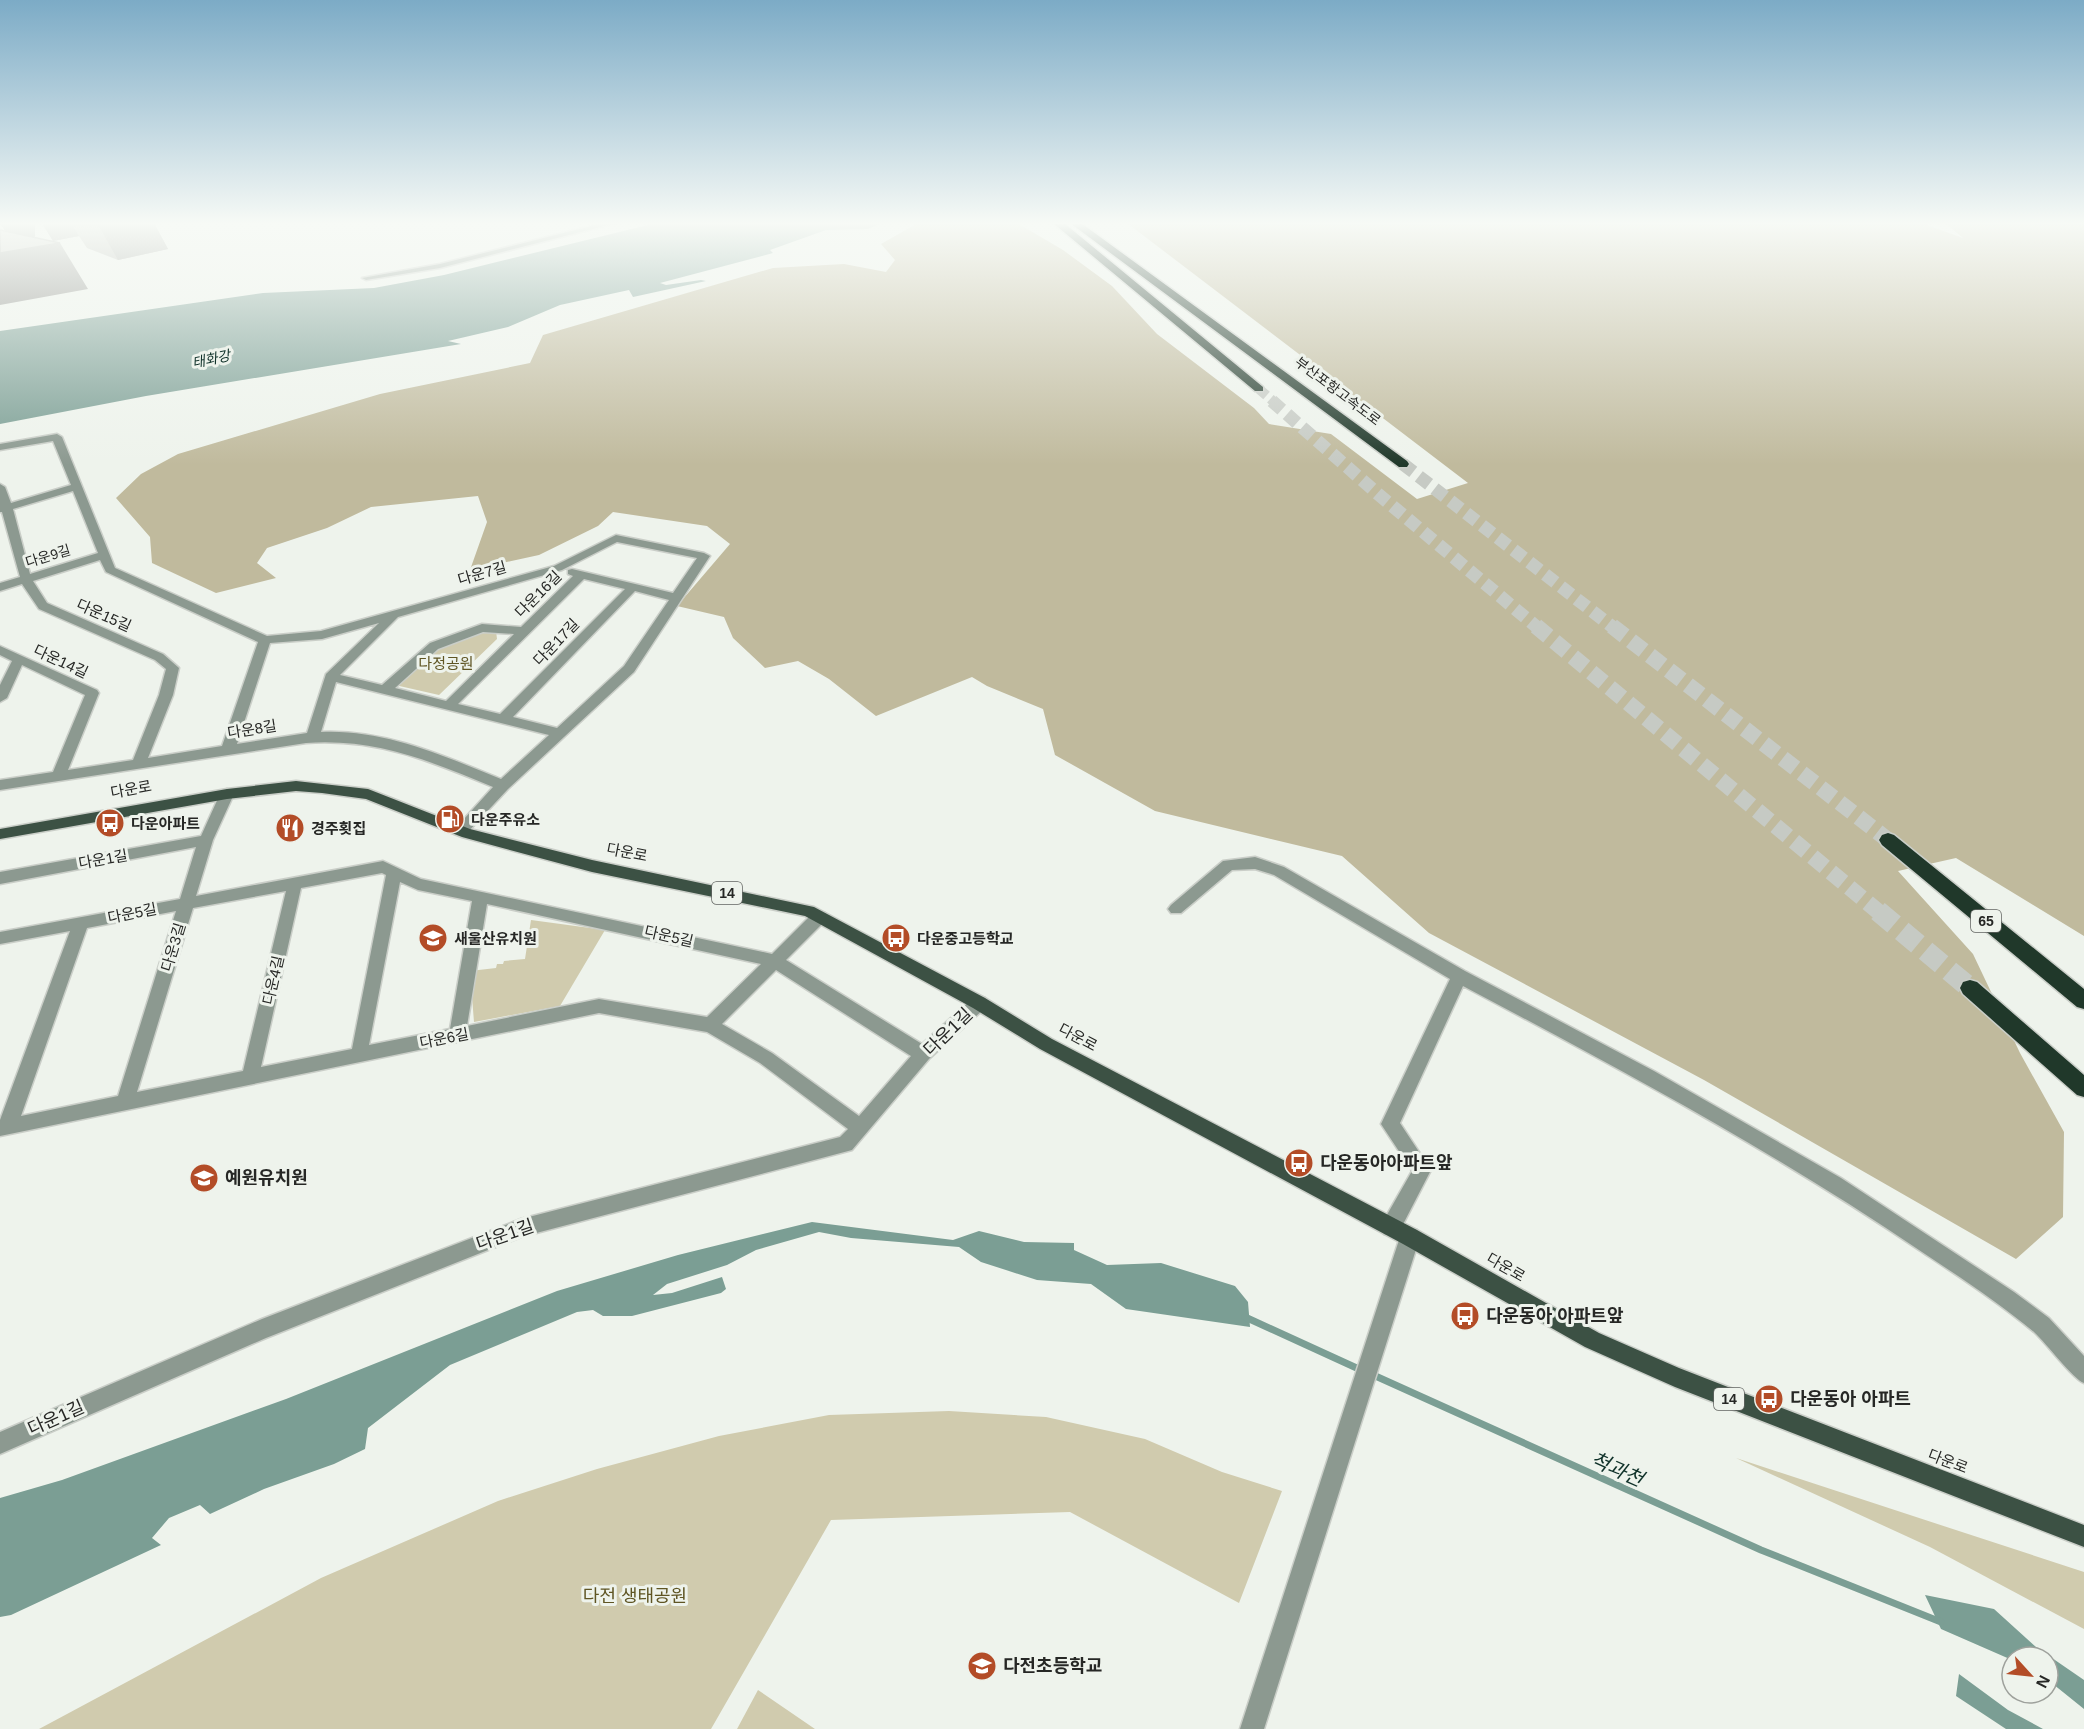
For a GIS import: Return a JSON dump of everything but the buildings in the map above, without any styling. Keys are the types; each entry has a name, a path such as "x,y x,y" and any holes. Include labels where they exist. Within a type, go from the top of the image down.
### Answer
{"highway":[{"path":"1156,304 1259,389"},
{"name":"부산포항고속도로","path":"1188,304 1403,464"},
{"name":"65","path":"1888,840 2084,1001"},
{"path":"1970,988 2084,1088"}],"main road":[{"name":"다운로","path":"0,834 227,794 296,786 368,794 461,830 592,866 809,911 979,1003 1046,1044 1410,1237 1592,1340 1675,1377 2084,1536"}],"street":[{"path":"0,447 57,436 110,570 265,640 228,750"},
{"name":"다운15길","path":"0,487 4,508 26,579 36,599 43,606 159,657 173,668 168,688 138,764"},
{"path":"4,508 77,487"},
{"name":"다운7길","path":"265,640 322,634 558,568 616,538 705,556 630,669 503,785 461,830"},
{"name":"다운9길","path":"0,587 104,555"},
{"path":"558,568 581,575"},
{"name":"다운16길","path":"448,705 581,575 677,598"},
{"name":"다운17길","path":"503,719 633,587"},
{"path":"313,737 331,677 355,651 396,614"},
{"name":"다운17길","path":"385,690 434,646 482,628 524,631"},
{"name":"다운14길","path":"0,650 92,693 58,776"},
{"path":"0,698 19,659"},
{"path":"331,677 560,734"},
{"name":"다운8길","path":"0,785 313,737 342,735 382,742 432,757 503,785"},
{"name":"다운3길","path":"125,1102 206,840 227,794"},
{"name":"다운1길","path":"0,878 206,840"},
{"path":"1176,909 1228,865 1255,863 1279,871 1458,976 1556,1027 1745,1132 1899,1225 2026,1312 2070,1352 2084,1373"},
{"name":"다운5길","path":"0,938 383,867 418,884 626,927 775,961 923,1054"},
{"path":"359,1055 394,872"},
{"name":"다운4길","path":"250,1077 295,883"},
{"path":"457,1036 480,898"},
{"path":"710,1025 819,917"},
{"path":"4,1127 81,922"},
{"path":"1391,1227 1422,1170 1390,1124 1458,976"},
{"name":"다운1길","path":"0,1443 262,1329 521,1227 846,1144 923,1054 979,1003"},
{"name":"다운6길","path":"4,1127 599,1006 710,1025 766,1058 861,1127"},
{"path":"1252,1729 1410,1237"}],"green space":[{"name":"다정공원","path":"482,631 496,631 497,639 439,695 395,685 436,648"},
{"path":"531,920 605,930 560,1006 474,1022 470,971 496,968 497,964 503,964 504,961 525,959"},
{"name":"다전 생태공원","path":"949,1411 1046,1417 1145,1439 1222,1472 1282,1491 1239,1603 1070,1512 831,1520 711,1729 39,1729 321,1578 498,1501 597,1469 719,1436 829,1415"},
{"path":"1736,1458 2084,1572 2084,1629 1930,1547"},
{"path":"758,1690 815,1729 737,1729"}],"shaded area":[{"path":"650,304 1129,304 1157,334 1254,408 1269,424 1331,434 1417,499 1468,483 1233,304 2084,304 2084,936 1956,858 1898,871 1973,954 2020,1053 2064,1132 2063,1217 2016,1259 1704,1080 1429,933 1342,856 1155,811 1055,755 1043,709 987,686 972,677 876,716 829,679 798,661 765,668 733,638 724,617 677,606 730,544 707,526 613,512 598,526 539,555 470,570 487,522 478,496 371,507 327,528 267,548 257,563 276,578 216,593 152,563 150,537 116,498 141,474 178,454 380,394 530,363 543,335"}],"water":[{"name":"태화강","path":"189,304 566,304 508,327 448,341 461,344 146,396 0,424 0,331"},
{"path":"812,1222 953,1240 979,1231 1024,1242 1074,1243 1074,1250 1107,1265 1161,1263 1235,1286 1248,1302 1250,1327 1126,1309 1091,1284 1037,1280 981,1262 959,1247 851,1238 819,1232 756,1250 727,1265 667,1284 653,1295 672,1293 722,1277 726,1289 721,1293 632,1316 603,1316 593,1310 577,1312 450,1365 368,1428 365,1449 334,1464 264,1489 210,1514 200,1505 169,1518 152,1538 161,1545 11,1615 0,1617 0,1498 62,1480 286,1399 557,1291 678,1255"},
{"path":"1925,1595 1994,1609 2034,1645 2000,1645 2000,1655 1941,1629"},
{"path":"2060,1664 2084,1680 2084,1709 2060,1690"},
{"path":"1959,1674 2000,1705 2043,1729 2006,1729 1956,1696"}],"waterway":[{"name":"척과천","path":"1245,1317 1361,1370"},
{"name":"척과천","path":"1371,1374 1761,1550 1941,1622"}],"tunnel":[{"path":"1259,389 1274,402"},
{"path":"1272,401 1378,494 1538,628"},
{"path":"1403,464 1614,628"},
{"path":"1536,626 1880,913"},
{"path":"1612,626 1888,840"},
{"path":"1878,911 1970,988"}],"place":[{"name":"다운주유소","path":"450,819"},
{"name":"다운아파트","path":"110,823"},
{"name":"경주횟집","path":"290,828"},
{"name":"새울산유치원","path":"433,938"},
{"name":"다운중고등학교","path":"896,938"},
{"name":"다운동아아파트앞","path":"1299,1163"},
{"name":"예원유치원","path":"204,1178"},
{"name":"다운동아 아파트앞","path":"1465,1316"},
{"name":"다운동아 아파트","path":"1769,1399"},
{"name":"다전초등학교","path":"982,1666"}]}
